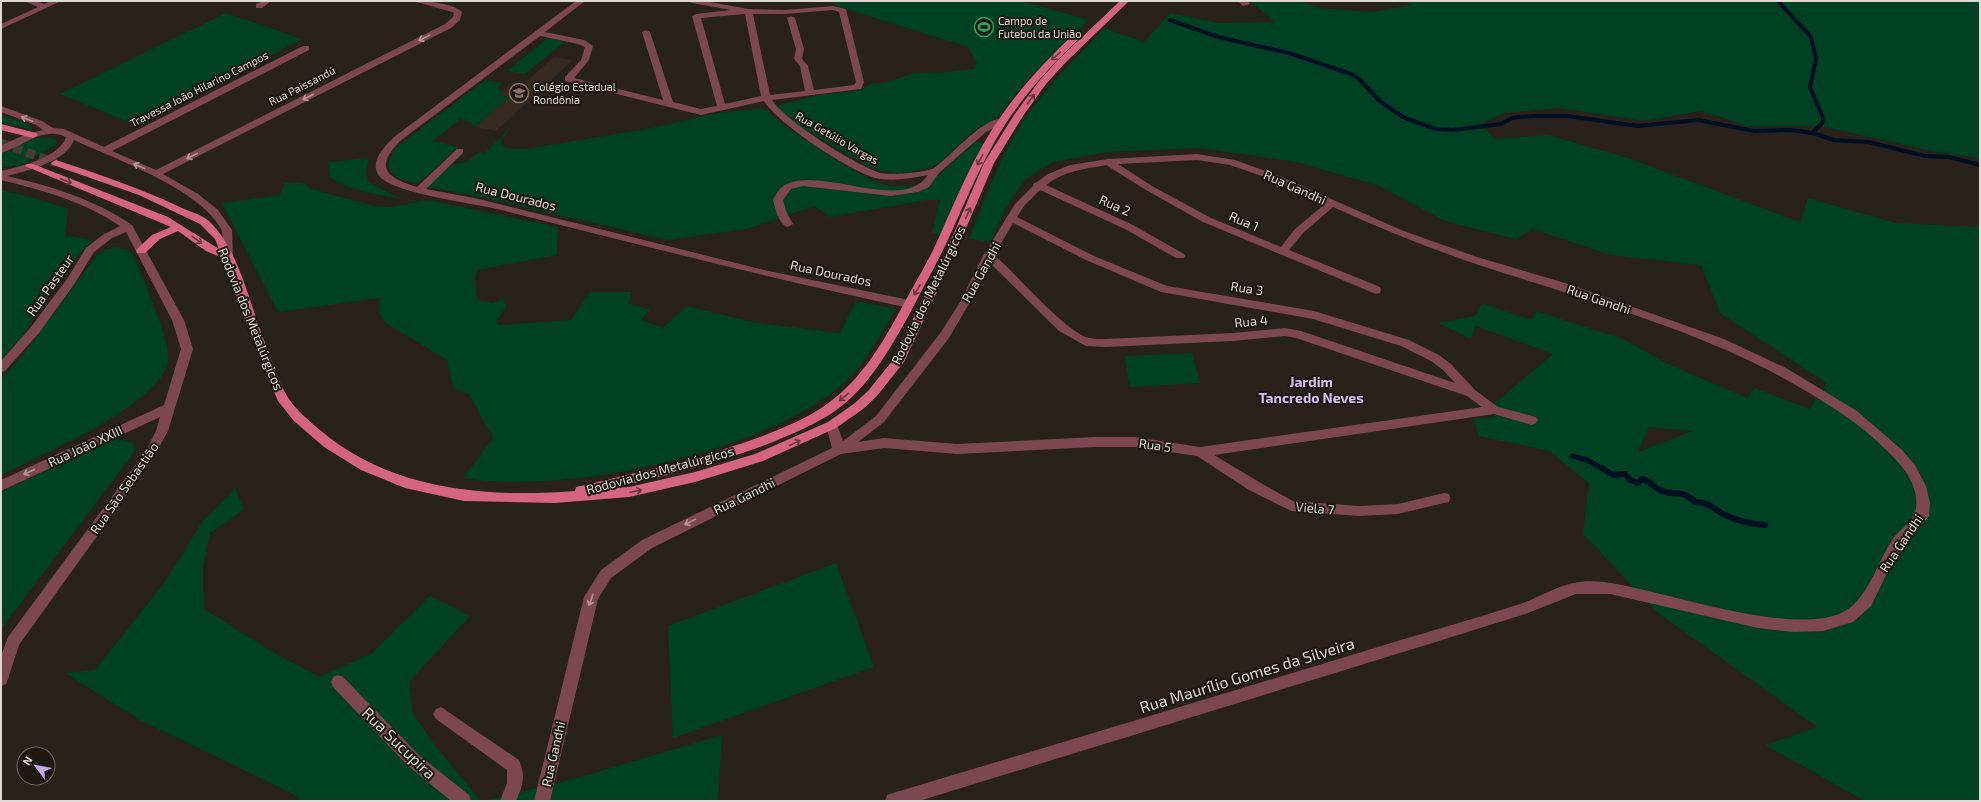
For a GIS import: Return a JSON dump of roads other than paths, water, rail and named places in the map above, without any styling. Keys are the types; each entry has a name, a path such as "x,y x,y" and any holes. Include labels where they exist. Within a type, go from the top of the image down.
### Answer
{"main road":[{"name":"Rodovia dos Metalúrgicos","path":"555,498 730,453 758,444 812,420 832,407 863,377 890,340 943,239 979,162 1011,106 1033,79 1115,1"},
{"name":"Rodovia dos Metalúrgicos","path":"56,163 142,193 204,222 219,238 228,256 258,339 282,398 298,418 328,444 365,467 405,483 464,496 496,498 555,498 629,492 695,477 759,458 832,425 860,406 872,394 898,362 952,249 990,163 1019,115 1043,82 1125,1"},
{"path":"1,127 33,135"},
{"path":"27,167 164,219 179,227 210,249 228,256"},
{"path":"141,251 156,237 179,227"}],"street":[{"path":"28,1 46,7"},
{"path":"1,27 57,1"},
{"path":"259,6 267,1"},
{"path":"418,1 443,7 466,9"},
{"name":"Rua Dourados","path":"581,1 403,134 388,149 381,161 380,166 384,175 396,183 420,189 470,199 765,273 909,304"},
{"path":"539,33 582,42 589,46 587,56 568,79 701,112 766,98 858,87 860,83 845,16 840,10 829,9 785,12 748,11 692,1"},
{"name":"Rua Paissandú","path":"156,174 448,26 457,18 458,12 443,7"},
{"path":"722,108 696,16 725,15 748,11"},
{"name":"Rua Getúlio Vargas","path":"748,11 766,98 775,113 788,123 872,173 880,176 901,177 936,171"},
{"path":"791,18 800,49 798,59 804,66 810,93"},
{"path":"646,32 669,104"},
{"name":"Travessa João Hilarino Campos","path":"104,151 306,48"},
{"path":"1,109 39,123 51,131"},
{"path":"788,224 780,211 778,200 784,190 789,186 810,184 878,191 905,192 921,188 926,185 936,171 983,130 1002,121"},
{"path":"1,150 33,135 51,131 61,131 156,174 195,196 214,212 227,230 228,256"},
{"path":"1,174 27,167 64,149 71,140 71,135"},
{"path":"420,189 460,151"},
{"name":"Rua Gandhi","path":"542,801 591,597 606,574 647,544 838,450 880,419 945,335 965,302 988,256 1020,204 1037,186 1051,176 1070,168 1108,162 1197,157 1232,162 1262,172 1397,232 1473,259 1561,286 1686,329 1756,357 1818,392 1853,414 1880,436 1912,468 1920,486 1923,504 1922,516 1900,540 1885,562 1866,602 1848,618 1823,625 1794,626 1758,622 1664,602 1610,588"},
{"name":"Rua 1","path":"1108,162 1149,188 1207,220 1231,231 1334,271 1376,290"},
{"path":"27,167 32,184"},
{"name":"Rua São Sebastião","path":"1,177 32,184 104,211 128,227 178,320 187,349 162,431 149,455 13,642 1,679"},
{"name":"Rua 2","path":"1037,186 1129,227 1180,256"},
{"path":"1283,251 1299,231 1332,203"},
{"name":"Rua 3","path":"1012,218 1097,261 1165,289 1314,315 1405,343 1435,358 1447,366 1470,393"},
{"name":"Rua Pasteur","path":"1,368 35,330 71,281 90,250 108,236 128,227"},
{"name":"Rua 4","path":"988,256 1003,268 1063,328 1086,342 1105,343 1291,333 1322,341 1470,393 1494,410 1532,420"},
{"name":"Rua João XXIII","path":"1,486 169,408"},
{"name":"Rua 5","path":"838,450 884,443 963,449 1095,442 1135,442 1200,452 1494,410"},
{"path":"832,425 838,450"},
{"name":"Viela 7","path":"1200,452 1254,486 1291,506 1359,511 1398,509 1444,498"},
{"name":"Rua Maurílio Gomes da Silveira","path":"893,801 1419,642 1528,607 1576,588 1610,588"},
{"name":"Rua Sucupira","path":"338,682 413,760 463,801"},
{"path":"441,714 513,765 517,771 516,780 508,801"}],"waterway":[{"path":"1778,1 1811,37 1816,59 1810,87 1823,118 1823,122 1812,133"},
{"path":"1170,20 1218,37 1289,53 1351,74 1358,78 1381,102 1394,111 1405,118 1436,129 1453,130 1501,124 1512,118 1532,116 1567,116 1638,126 1698,120 1754,131 1792,130 1812,133"},
{"path":"1812,133 1834,140 1868,142 1925,156 1949,157 1980,165"},
{"path":"1572,456 1587,460 1603,469"},
{"path":"1602,468 1613,475 1625,474 1630,480 1638,483 1642,479 1665,492 1686,495 1695,502 1704,503 1735,519 1765,525"}],"tunnel":[{"path":"1,143 56,163"}],"place":[{"name":"Campo de Futebol da União","path":"984,27"},
{"name":"Colégio Estadual Rondônia","path":"519,93"}],"district":[{"name":"Jardim Tancredo Neves","path":"1311,390"}]}
